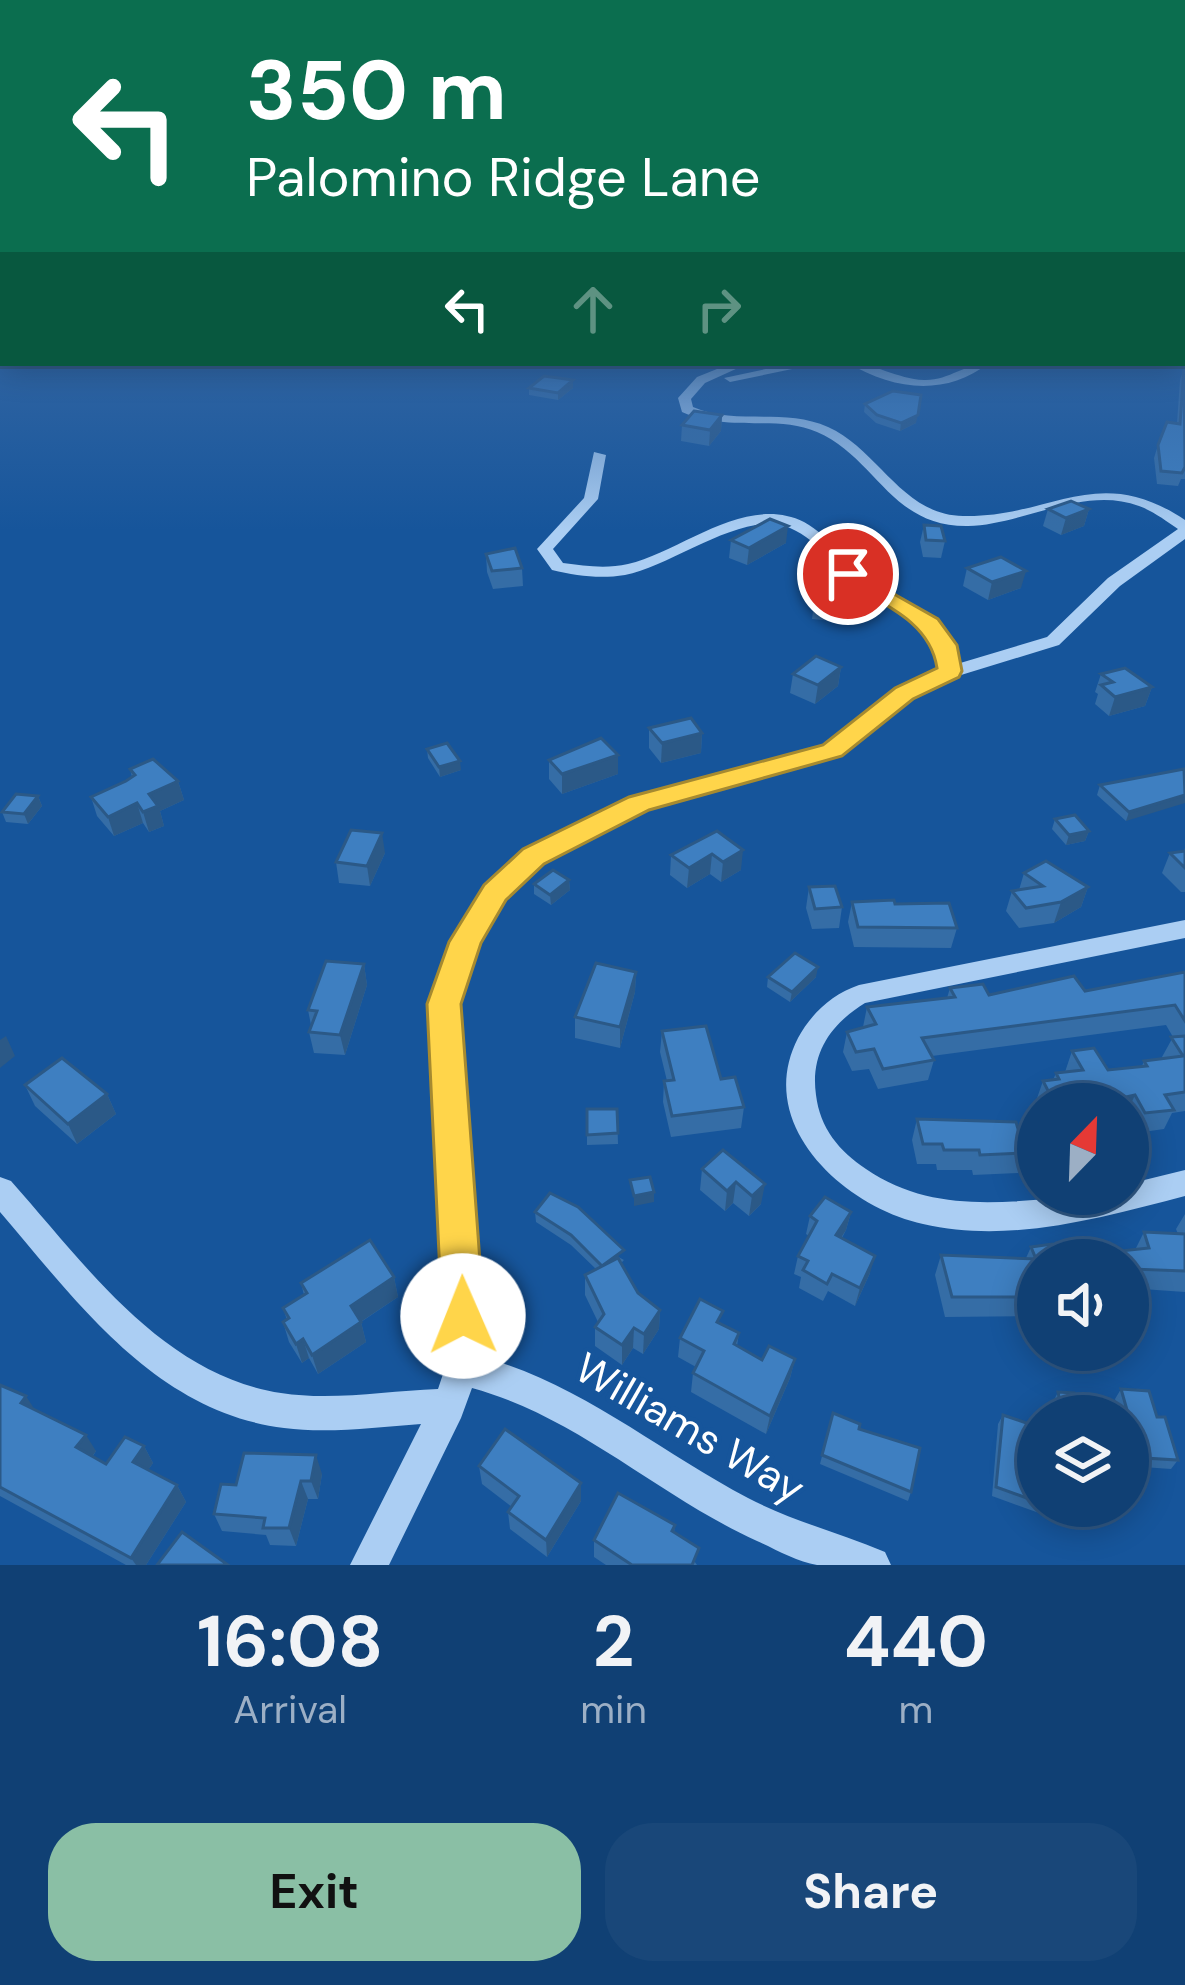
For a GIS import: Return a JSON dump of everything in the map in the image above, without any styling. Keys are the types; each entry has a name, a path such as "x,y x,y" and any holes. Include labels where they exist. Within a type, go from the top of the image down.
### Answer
{"street":[{"path":"685,396 697,384"},
{"path":"685,396 716,384"},
{"path":"910,384 933,388 941,384"},
{"path":"369,1565 462,1368 465,1298 444,1004 465,942 495,893 534,856 610,814 722,778 832,751 904,694 950,671 1053,641 1114,582 1185,529 1149,504 1116,496 976,521 934,517 906,503 877,471 827,431 799,424 715,420 687,409 685,396"},
{"path":"599,455 591,500 545,549 558,567 573,572 623,572 674,556 749,521 790,522 806,530 848,574 930,624 946,645 950,671"},
{"path":"1185,929 859,995 836,1007 818,1025 800,1073 810,1129 830,1159 859,1185 891,1202 948,1217 1000,1216 1059,1211 1185,1184"},
{"path":"0,1190 147,1349 200,1383 243,1402 283,1411 448,1406"},
{"name":"Williams Way","path":"462,1368 502,1377 577,1410 718,1502 799,1543 872,1565"}],"building":[{"path":"534,384 568,384 558,393 529,388"},
{"path":"1184,384 1185,467 1182,473 1161,471 1158,445 1167,422 1180,424"},
{"path":"893,391 921,395 918,415 901,423 877,415 865,404"},
{"path":"694,411 722,415 710,430 682,425"},
{"path":"1071,501 1089,509 1066,518 1048,509"},
{"path":"770,519 788,526 749,548 731,540"},
{"path":"924,525 941,526 945,541 926,540"},
{"path":"515,548 522,568 492,571 486,554"},
{"path":"1001,557 1026,571 992,582 967,568"},
{"path":"817,580 837,582 835,603 815,601"},
{"path":"816,656 841,667 818,685 793,674"},
{"path":"1125,668 1152,687 1115,697 1101,685 1113,682 1101,674"},
{"path":"691,718 702,733 662,743 649,728"},
{"path":"601,738 618,755 562,774 549,760"},
{"path":"447,743 460,761 439,767 427,749"},
{"path":"153,759 178,781 149,794 158,806 143,812 137,803 108,817 91,797 126,781 135,775 130,769"},
{"path":"1184,769 1185,795 1129,812 1100,785"},
{"path":"16,794 38,796 24,814 2,812"},
{"path":"1075,815 1089,831 1069,835 1055,819"},
{"path":"351,830 382,833 367,866 336,862"},
{"path":"717,831 743,850 723,862 712,854 689,868 671,855"},
{"path":"1185,851 1185,868 1170,853"},
{"path":"1046,861 1088,887 1061,902 1026,908 1012,891 1043,886 1024,873"},
{"path":"553,870 569,880 550,895 534,884"},
{"path":"835,886 842,907 815,909 809,887"},
{"path":"894,900 895,904 949,903 957,928 858,927 852,902"},
{"path":"795,953 818,967 792,992 768,977"},
{"path":"326,961 364,964 340,1035 309,1032 317,1011 308,1010"},
{"path":"596,963 636,972 620,1027 575,1017"},
{"path":"1185,972 1185,1021 1175,1005 922,1038 934,1060 883,1069 874,1049 856,1052 847,1032 876,1024 867,1007 955,997 950,988 983,984 989,995 1074,976 1085,991"},
{"path":"706,1026 721,1079 735,1077 744,1107 672,1116 664,1081 674,1080 662,1031"},
{"path":"1185,1036 1185,1092 1165,1095 1174,1110 1149,1113 1149,1083 1043,1081 1059,1079 1056,1073 1083,1070 1072,1051 1094,1048 1108,1070 1183,1056 1171,1037"},
{"path":"62,1058 107,1094 68,1124 25,1085"},
{"path":"587,1109 617,1109 618,1133 587,1135"},
{"path":"917,1119 1017,1125 1017,1153 980,1155 979,1150 944,1150 942,1144 923,1144"},
{"path":"723,1150 765,1184 752,1196 736,1182 727,1191 702,1169"},
{"path":"650,1177 654,1192 634,1196 630,1180"},
{"path":"550,1193 578,1207 624,1250 602,1266 571,1235 535,1212"},
{"path":"825,1197 851,1212 836,1235 875,1256 860,1288 832,1274 827,1284 803,1270 808,1261 798,1256 817,1221 810,1216"},
{"path":"1144,1232 1185,1234 1185,1271 1149,1270"},
{"path":"370,1240 394,1277 351,1306 361,1322 312,1355 303,1339 296,1344 283,1322 289,1318 283,1308 307,1293 301,1283"},
{"path":"941,1255 1017,1258 1017,1297 952,1297"},
{"path":"618,1258 638,1293 660,1310 644,1334 634,1328 622,1345 595,1327 604,1314 585,1275"},
{"path":"700,1299 723,1311 717,1322 739,1333 734,1344 762,1360 769,1346 795,1359 770,1416 693,1373 704,1351 680,1338"},
{"path":"0,1385 26,1396 21,1403 86,1435 76,1447 106,1464 125,1437 144,1446 133,1462 177,1485 131,1558 0,1487"},
{"path":"1121,1389 1149,1391 1157,1417 1165,1417 1178,1460 1149,1458 1149,1395 1123,1395"},
{"path":"833,1413 860,1424 859,1429 920,1448 911,1492 822,1455"},
{"path":"1003,1415 1017,1420 1017,1494 996,1487"},
{"path":"505,1429 581,1483 546,1540 508,1512 519,1496 479,1466"},
{"path":"244,1453 316,1455 311,1481 301,1481 289,1528 263,1528 265,1518 214,1514 221,1484 236,1485"},
{"path":"618,1493 675,1525 672,1531 699,1548 692,1565 632,1565 594,1540"},
{"path":"182,1532 228,1565 157,1565"}],"route":[{"path":"463,1316 444,1004 465,942 495,893 534,856 610,814 722,778 832,751 904,694 950,671 946,645 930,624 848,574"}]}
